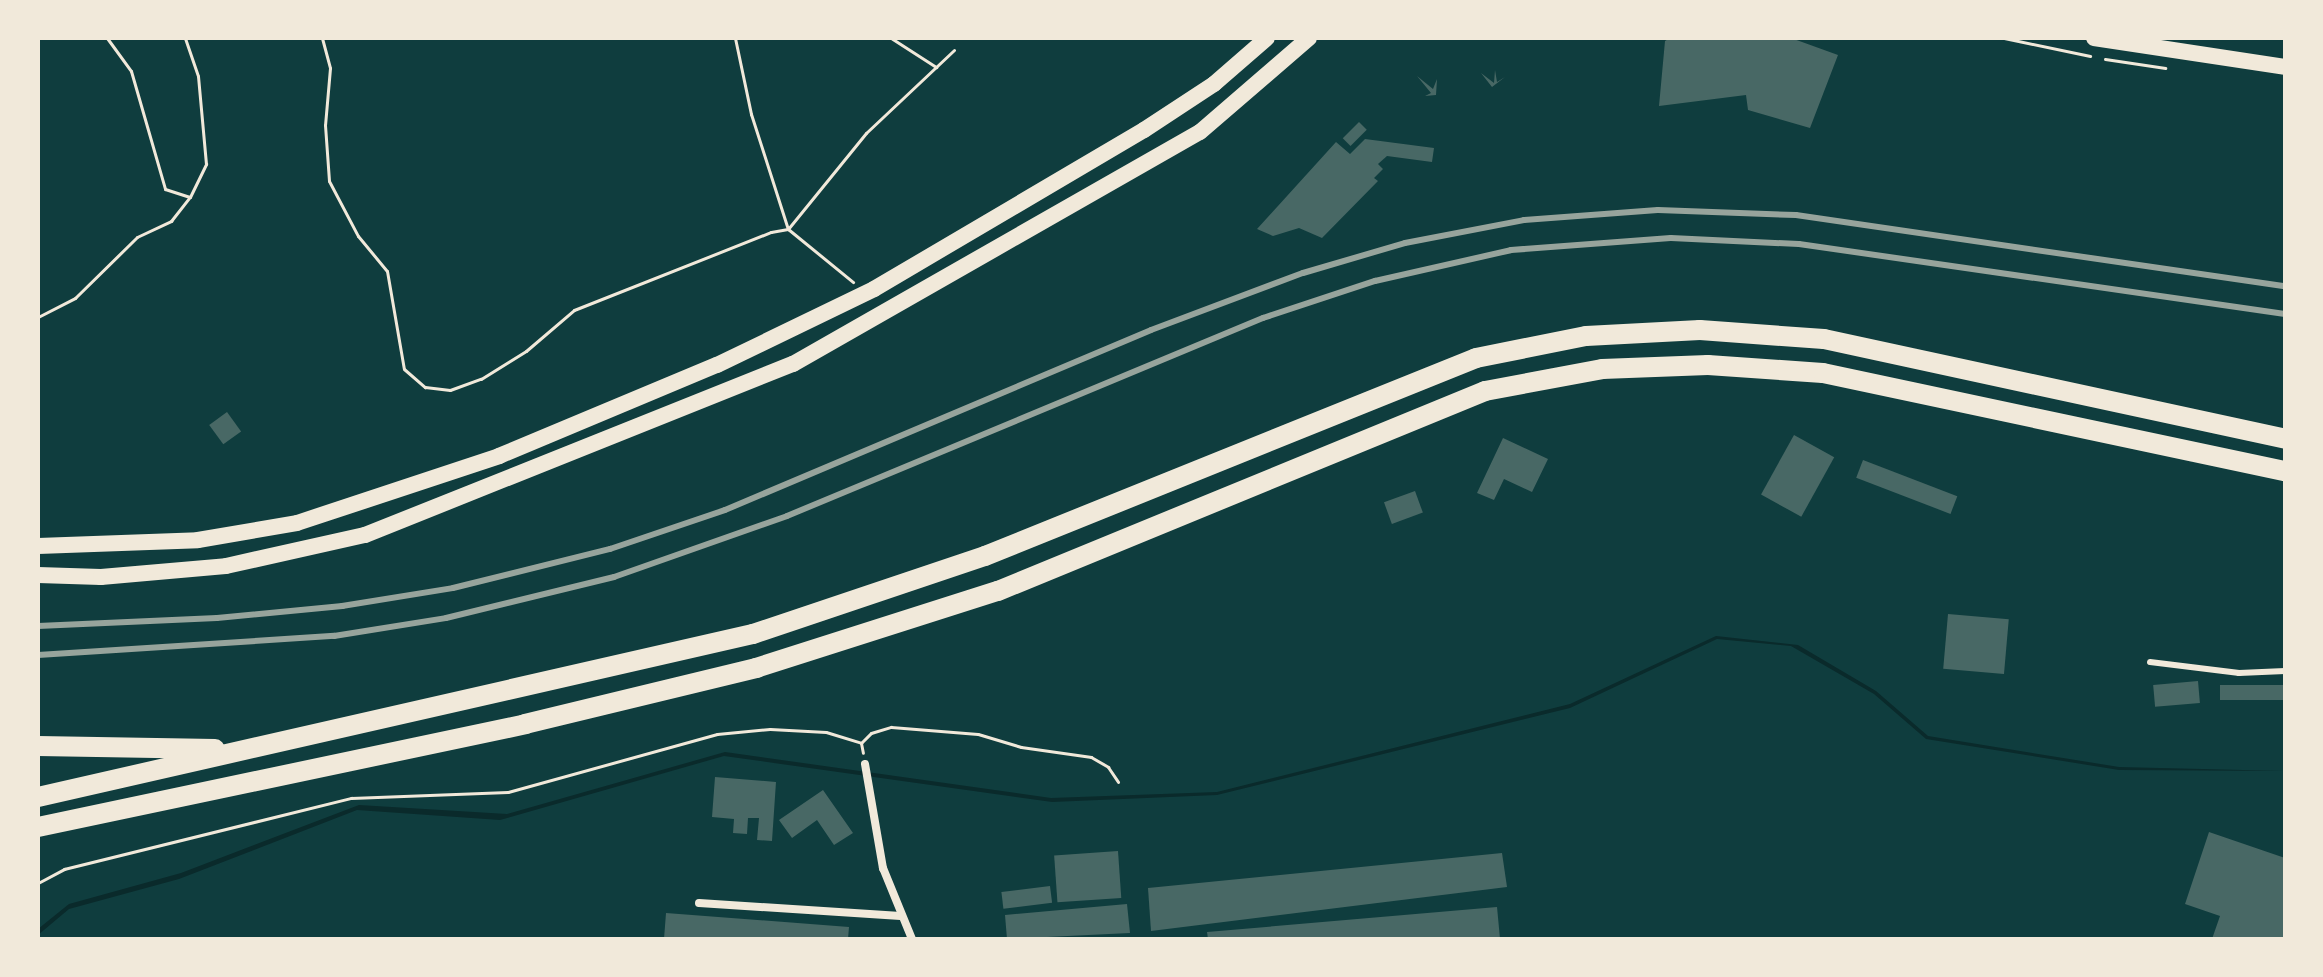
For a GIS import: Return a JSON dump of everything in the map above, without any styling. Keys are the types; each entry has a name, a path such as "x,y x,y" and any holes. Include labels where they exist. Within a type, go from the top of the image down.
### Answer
{"highway":[{"path":"38,797 753,634 999,551 1476,358 1586,336 1700,330 1824,339 2285,439"},
{"path":"38,827 525,724 756,668 998,591 1485,391 1602,369 1708,365 1823,373 2285,471"},
{"path":"38,746 247,750"}],"main road":[{"path":"38,546 198,540 297,523 394,495 717,365 861,296 1144,130 1214,84 1267,38"},
{"path":"38,575 101,577 226,566 365,535 793,364 1200,132 1309,38"},
{"path":"2094,38 2285,67"}],"street":[{"path":"865,764 883,868 912,939"},
{"path":"699,903 901,916"}],"lane":[{"path":"2150,662 2239,673 2285,671"}],"path":[{"path":"107,38 131,71 165,189 190,197"},
{"path":"38,317 75,298 137,237 171,221 190,197 206,164 198,76 185,38"},
{"path":"322,38 330,68 325,125 329,181 358,236 387,271 404,369 425,387 450,390 481,379 526,351 574,310 788,229 866,133 954,50"},
{"path":"735,38 751,114 788,229 851,279 861,296"},
{"path":"891,38 936,67"},
{"path":"861,743 871,733 891,727 978,734 1021,747 1091,757 1108,767 1118,782"},
{"path":"38,883 64,869 351,798 508,792 717,734 770,729 826,732 861,743"},
{"path":"861,743 865,764"}],"water":[{"path":"1716,636 1798,645 1876,691 1928,736 2119,767 2285,771 2119,770 1926,739 1874,694 1791,646 1717,639 1570,708 1217,795 1052,802 724,756 500,820 357,810 179,879 69,909 38,935 38,929 69,904 181,873 359,805 507,814 725,752 1051,798 1217,792 1570,704"}],"building":[{"path":"1670,38 1791,38 1838,55 1810,128 1748,110 1746,95 1659,106 1665,41"},
{"path":"1495,70 1497,82 1505,77 1492,87 1481,73 1494,83"},
{"path":"1417,76 1433,89 1437,79 1436,95 1425,96 1431,93"},
{"path":"1359,122 1367,130 1351,146 1343,138"},
{"path":"1365,139 1434,148 1432,162 1387,156 1378,164 1383,169 1374,178 1378,181 1322,238 1299,228 1273,236 1257,229 1336,142 1350,154"},
{"path":"227,412 241,431 223,444 209,425"},
{"path":"1794,435 1834,457 1801,517 1761,494"},
{"path":"1503,438 1548,459 1532,492 1504,479 1494,500 1477,493"},
{"path":"1863,460 1957,496 1950,514 1856,478"},
{"path":"1415,491 1423,513 1392,524 1384,502"},
{"path":"1948,614 2009,619 2004,674 1943,669"},
{"path":"2198,681 2200,703 2155,707 2153,685"},
{"path":"2220,685 2285,685 2285,700 2220,700"},
{"path":"715,777 776,782 772,841 757,840 759,818 748,818 747,834 733,833 734,819 712,817"},
{"path":"823,790 853,833 834,845 817,820 792,838 779,820"},
{"path":"2209,832 2285,858 2285,939 2212,939 2220,916 2185,904"},
{"path":"1118,851 1121,898 1057,902 1054,855"},
{"path":"1502,853 1507,887 1151,931 1148,888"},
{"path":"1050,886 1052,903 1003,909 1001,892"},
{"path":"1127,904 1130,933 1007,939 1005,915"},
{"path":"1497,907 1500,939 1208,939 1207,932"},
{"path":"666,913 849,927 848,939 664,939"}],"railway":[{"path":"38,626 217,618 342,606 453,588 610,549 725,510 1151,330 1303,273 1405,243 1524,220 1658,210 1796,215 2285,286"},
{"path":"38,655 334,636 446,618 614,577 787,516 1263,318 1375,281 1511,250 1671,238 1799,244 2285,314"}]}
